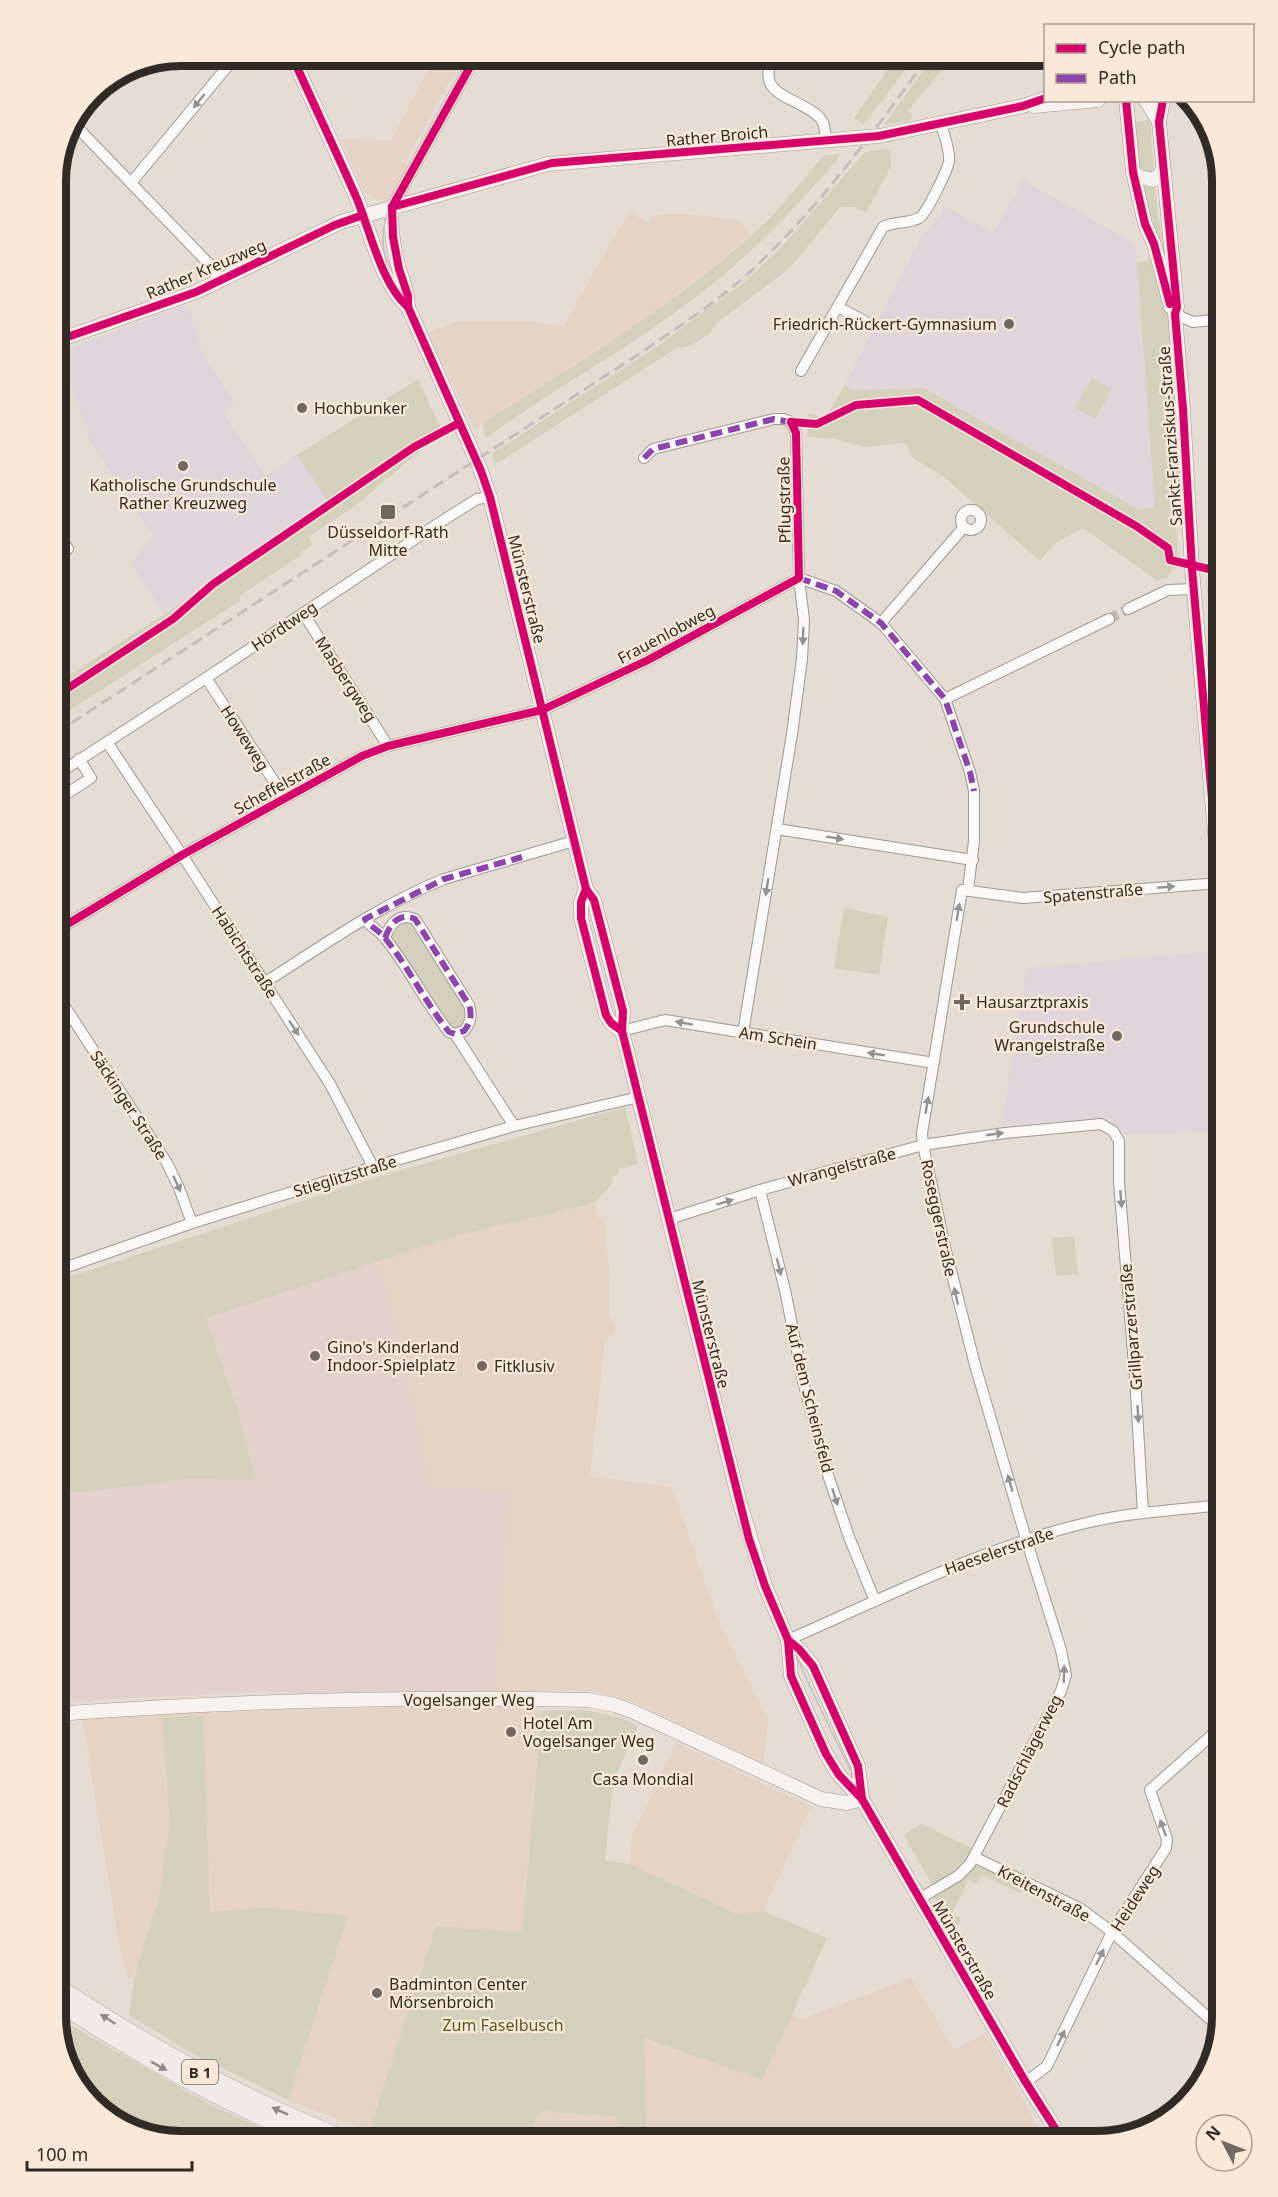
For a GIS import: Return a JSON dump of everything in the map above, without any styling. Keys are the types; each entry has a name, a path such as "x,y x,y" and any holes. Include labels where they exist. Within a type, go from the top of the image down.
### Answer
{"main road":[{"name":"B 1","path":"66,1991 152,2046 203,2074 278,2110 329,2131"},
{"name":"B 1","path":"66,2008 198,2087 292,2131"}],"street":[{"path":"131,183 228,66"},
{"name":"Münsterstraße","path":"296,66 363,215 377,255 398,298 408,307"},
{"path":"392,207 470,66"},
{"path":"770,66 768,71 773,89 822,119 826,140"},
{"name":"Rather Broich","path":"363,215 552,163 879,136 1023,106 1044,99"},
{"name":"Rather Broich","path":"1023,106 1054,106 1083,102"},
{"name":"Sankt-Franziskus-Straße","path":"1126,102 1133,172 1145,224 1154,244 1170,306 1175,314"},
{"path":"1147,102 1159,122"},
{"name":"Sankt-Franziskus-Straße","path":"1163,102 1159,122 1162,169 1178,307 1175,314 1194,589 1212,793"},
{"path":"801,371 883,227 893,222 915,219 924,213 948,164 941,124"},
{"path":"79,129 212,267 219,281"},
{"path":"1133,172 1140,177 1153,180 1160,175 1162,169"},
{"name":"Münsterstraße","path":"392,207 393,237 399,269 408,296 408,307 481,471 490,497 586,889 594,900 623,1011 622,1031 749,1539 765,1586 788,1640 790,1676 826,1754 839,1775 862,1799 1056,2131"},
{"name":"Rather Kreuzweg","path":"66,338 196,292 335,225 363,215"},
{"path":"838,307 870,324"},
{"path":"1175,314 1192,322 1212,320"},
{"name":"Pflugstraße","path":"644,458 653,449 763,422 784,419 791,422 796,433 800,578 804,620 802,659 792,734 743,1033"},
{"name":"Hördtweg","path":"66,769 439,523 477,500 490,497"},
{"path":"881,623 964,527"},
{"path":"800,578 834,590 881,623 945,699 970,772 974,791 973,860 965,890"},
{"name":"Frauenlobweg","path":"543,711 648,660 800,578"},
{"path":"1128,609 1168,590 1194,589"},
{"name":"Masbergweg","path":"303,613 388,746"},
{"path":"945,699 1109,619"},
{"name":"Howeweg","path":"206,678 285,798"},
{"name":"Scheffelstraße","path":"66,925 182,855 336,768 388,746 543,711"},
{"name":"Habichtstraße","path":"107,742 330,1084 374,1167"},
{"name":"Hördtweg","path":"66,794 91,778 79,759"},
{"path":"777,829 973,860"},
{"path":"264,983 365,919 444,879 574,841"},
{"name":"Spatenstraße","path":"965,890 1023,898 1212,884"},
{"name":"Roseggerstraße","path":"965,890 922,1133 923,1145 960,1313 1026,1539"},
{"path":"365,919 369,926 385,938 449,1032 455,1034 464,1031 468,1026 471,1010 403,899"},
{"path":"385,938 388,929 396,919 407,916 415,919"},
{"name":"Säckinger Straße","path":"66,1008 167,1163 192,1223"},
{"name":"Am Schein","path":"622,1031 665,1020 934,1063"},
{"path":"455,1034 514,1126"},
{"name":"Stieglitzstraße","path":"66,1267 192,1223 374,1167 514,1126 639,1097"},
{"name":"Wrangelstraße","path":"669,1219 760,1190 923,1145 1005,1133 1101,1124 1113,1131 1119,1141"},
{"name":"Grillparzerstraße","path":"1119,1141 1119,1182 1136,1377 1143,1513"},
{"name":"Auf dem Scheinsfeld","path":"760,1190 785,1290 803,1381 827,1473 849,1537 875,1601"},
{"name":"Haeselerstraße","path":"788,1640 957,1564 1026,1539 1086,1523 1143,1513 1212,1506"},
{"name":"Radschlägerweg","path":"919,1899 958,1876 974,1857 1061,1691 1065,1678 1061,1650 1026,1539"},
{"name":"Münsterstraße","path":"788,1640 813,1666 858,1766 862,1799"},
{"name":"Vogelsanger Weg","path":"66,1713 232,1704 406,1700 588,1700 615,1705 634,1712 821,1799 847,1803 862,1799"},
{"name":"Heideweg","path":"1026,2082 1047,2067 1112,1932 1164,1853 1167,1844 1150,1790 1212,1735"},
{"name":"Kreitenstraße","path":"974,1857 1081,1909 1112,1932 1212,2021"},
{"name":"Münsterstraße","path":"1045,2115 1050,2131"}],"shaded area":[{"path":"431,66 467,66 460,78 453,75 404,164 410,168 392,201 375,199 364,192 341,139 391,140"},
{"name":"Friedrich-Rückert-Gymnasium","path":"1023,180 1135,244 1156,507 1138,509 925,388 851,390 845,385 920,239 935,223 945,206 993,233"},
{"path":"630,212 649,224 653,216 664,214 688,214 739,220 751,234 711,269 635,326 474,429 428,333 457,321 531,321 563,327"},
{"name":"Katholische Grundschule Rather Kreuzweg","path":"185,305 206,359 235,403 223,412 266,476 297,455 330,504 164,613 131,564 153,536 91,442 66,369 66,350"},
{"name":"Grundschule Wrangelstraße","path":"1212,951 1212,1132 1123,1135 1110,1118 1004,1125 1003,1117 1027,968"},
{"path":"594,1203 598,1219 603,1218 606,1230 605,1245 610,1269 609,1312 615,1330 614,1334 605,1339 590,1476 672,1487 716,1615 768,1721 763,1763 629,1700 592,1691 551,1690 494,1694 510,1491 430,1487 395,1321 377,1261 456,1236"},
{"path":"377,1261 395,1321 430,1487 510,1491 494,1694 267,1692 66,1703 66,1494 192,1479 255,1479 237,1407 206,1318"},
{"path":"528,1704 542,1711 522,1934 436,1926 369,2131 288,2100 348,1917 229,1910 158,1917 133,1977 128,1978 119,1945 82,1716"},
{"path":"676,1743 811,1807 763,1911 739,1915 630,1864 632,1836"},
{"path":"911,1978 954,2050 986,2033 1040,2131 533,2131 540,2111 616,2117 644,2038 762,2080 791,2015 802,2019"}],"green space":[{"path":"890,66 908,66 864,124 854,118"},
{"path":"927,66 945,66 908,111 913,116 910,121 884,125"},
{"path":"972,66 989,66 974,69"},
{"path":"1150,120 1154,172 1146,172 1139,167 1133,122"},
{"path":"890,149 891,166 866,213 854,207 840,207 790,268 719,321 709,334 692,345 675,349 496,464 492,456 494,452 658,346 744,282 778,251 865,152"},
{"path":"840,154 786,216 751,251 713,283 668,318 536,403 485,439 483,423 630,329 701,278 767,221 824,155"},
{"path":"1140,181 1155,183 1158,217 1168,260 1166,262"},
{"path":"1152,254 1173,323 1182,471 1180,514 1175,514 1179,562 1167,577 1158,581 1083,528 1054,544 1040,561 943,476 914,459 905,443 865,447 836,439 807,437 809,413 825,419 845,385 851,390 924,388 1138,509 1155,507 1137,262 1145,262"},
{"path":"1092,378 1112,389 1095,419 1075,408"},
{"path":"418,379 440,427 330,504 297,455"},
{"path":"418,448 420,451 355,506 308,537 313,544 301,552 300,556 239,596 241,600 66,713 66,678 211,584 217,584"},
{"path":"1212,585 1212,653 1207,588"},
{"path":"844,908 888,917 879,975 834,968"},
{"path":"400,922 411,923 459,997 466,1017 460,1028 450,1027 391,937"},
{"path":"625,1107 638,1164 619,1169 619,1174 612,1177 613,1183 594,1203 456,1236 206,1318 237,1407 256,1480 192,1479 66,1494 66,1278 377,1177"},
{"path":"1074,1236 1078,1274 1056,1276 1052,1238"},
{"name":"Zum Faselbusch","path":"585,1710 619,1717 638,1726 613,1782 605,1861 630,1864 739,1915 763,1911 827,1938 762,2080 644,2038 646,2128 618,2131 616,2117 540,2111 533,2131 369,2131 436,1926 522,1933 542,1711"},
{"path":"203,1715 210,1912 264,1907 348,1916 288,2100 190,2052 129,2015 137,1968 159,1895 164,1849 167,1848 170,1825 162,1718"},
{"path":"921,1824 976,1850 968,1863 936,1884 931,1883 904,1835"},
{"path":"976,1863 1023,1885 1020,1893 982,1875 977,1884 968,1880 952,1914 961,1918 959,1924 952,1928 933,1895"},
{"path":"66,2023 213,2106 269,2131 173,2131 158,2129 130,2119 105,2103 85,2080 72,2053"}],"tunnel":[{"path":"1109,619 1128,609"}],"tram line":[{"path":"467,66 391,203 385,220 383,246 390,273 469,449"},
{"path":"401,197 397,210 396,238 400,265 412,305"},
{"path":"480,462 498,514 753,1542 797,1658 869,1806 1056,2131"}],"railway":[{"path":"66,726 636,356 724,294 751,271 823,195 922,66"}],"marked path":[{"path":"644,458 653,449 774,419 795,423"},
{"path":"799,578 836,591 881,623 945,699 970,772 974,791"},
{"path":"385,938 390,928 400,918 415,919 469,1005 470,1018 464,1031 455,1034 449,1032 394,949 383,935 365,919 444,879 522,857"}],"cycle path":[{"path":"297,66 357,199 384,272 408,307"},
{"path":"470,66 392,207 393,237 399,269 408,296 408,307 481,471 490,497 586,889 594,900 623,1011 622,1031 749,1539 765,1586 788,1640 791,1676 826,1754 839,1775 862,1799 1025,2081 1057,2131"},
{"path":"392,207 552,163 879,136 1023,106 1044,99"},
{"path":"1126,102 1133,172 1145,224 1154,244 1170,304"},
{"path":"1163,102 1159,122 1177,307 1175,314 1192,569 1212,799"},
{"path":"66,338 196,292 335,225 363,215"},
{"path":"791,422 817,424 856,405 918,400 1136,526 1168,548 1170,560 1212,570"},
{"path":"66,925 182,855 362,756 388,746 542,710 648,660 799,578 796,433 791,422"},
{"path":"66,689 173,619 213,584 414,447 459,423"},
{"path":"586,889 581,902 581,918 606,1015 611,1023 622,1031"},
{"path":"788,1640 813,1666 858,1766 862,1799"}],"place":[{"name":"Friedrich-Rückert-Gymnasium","path":"1009,324"},
{"name":"Hochbunker","path":"302,408"},
{"name":"Katholische Grundschule Rather Kreuzweg","path":"183,466"},
{"name":"Düsseldorf-Rath Mitte","path":"388,512"},
{"name":"Hausarztpraxis","path":"962,1002"},
{"name":"Grundschule Wrangelstraße","path":"1117,1036"},
{"name":"Gino's Kinderland Indoor-Spielplatz","path":"315,1356"},
{"name":"Fitklusiv","path":"482,1366"},
{"name":"Hotel Am Vogelsanger Weg","path":"511,1732"},
{"name":"Casa Mondial","path":"643,1760"},
{"name":"Badminton Center Mörsenbroich","path":"377,1993"}]}
